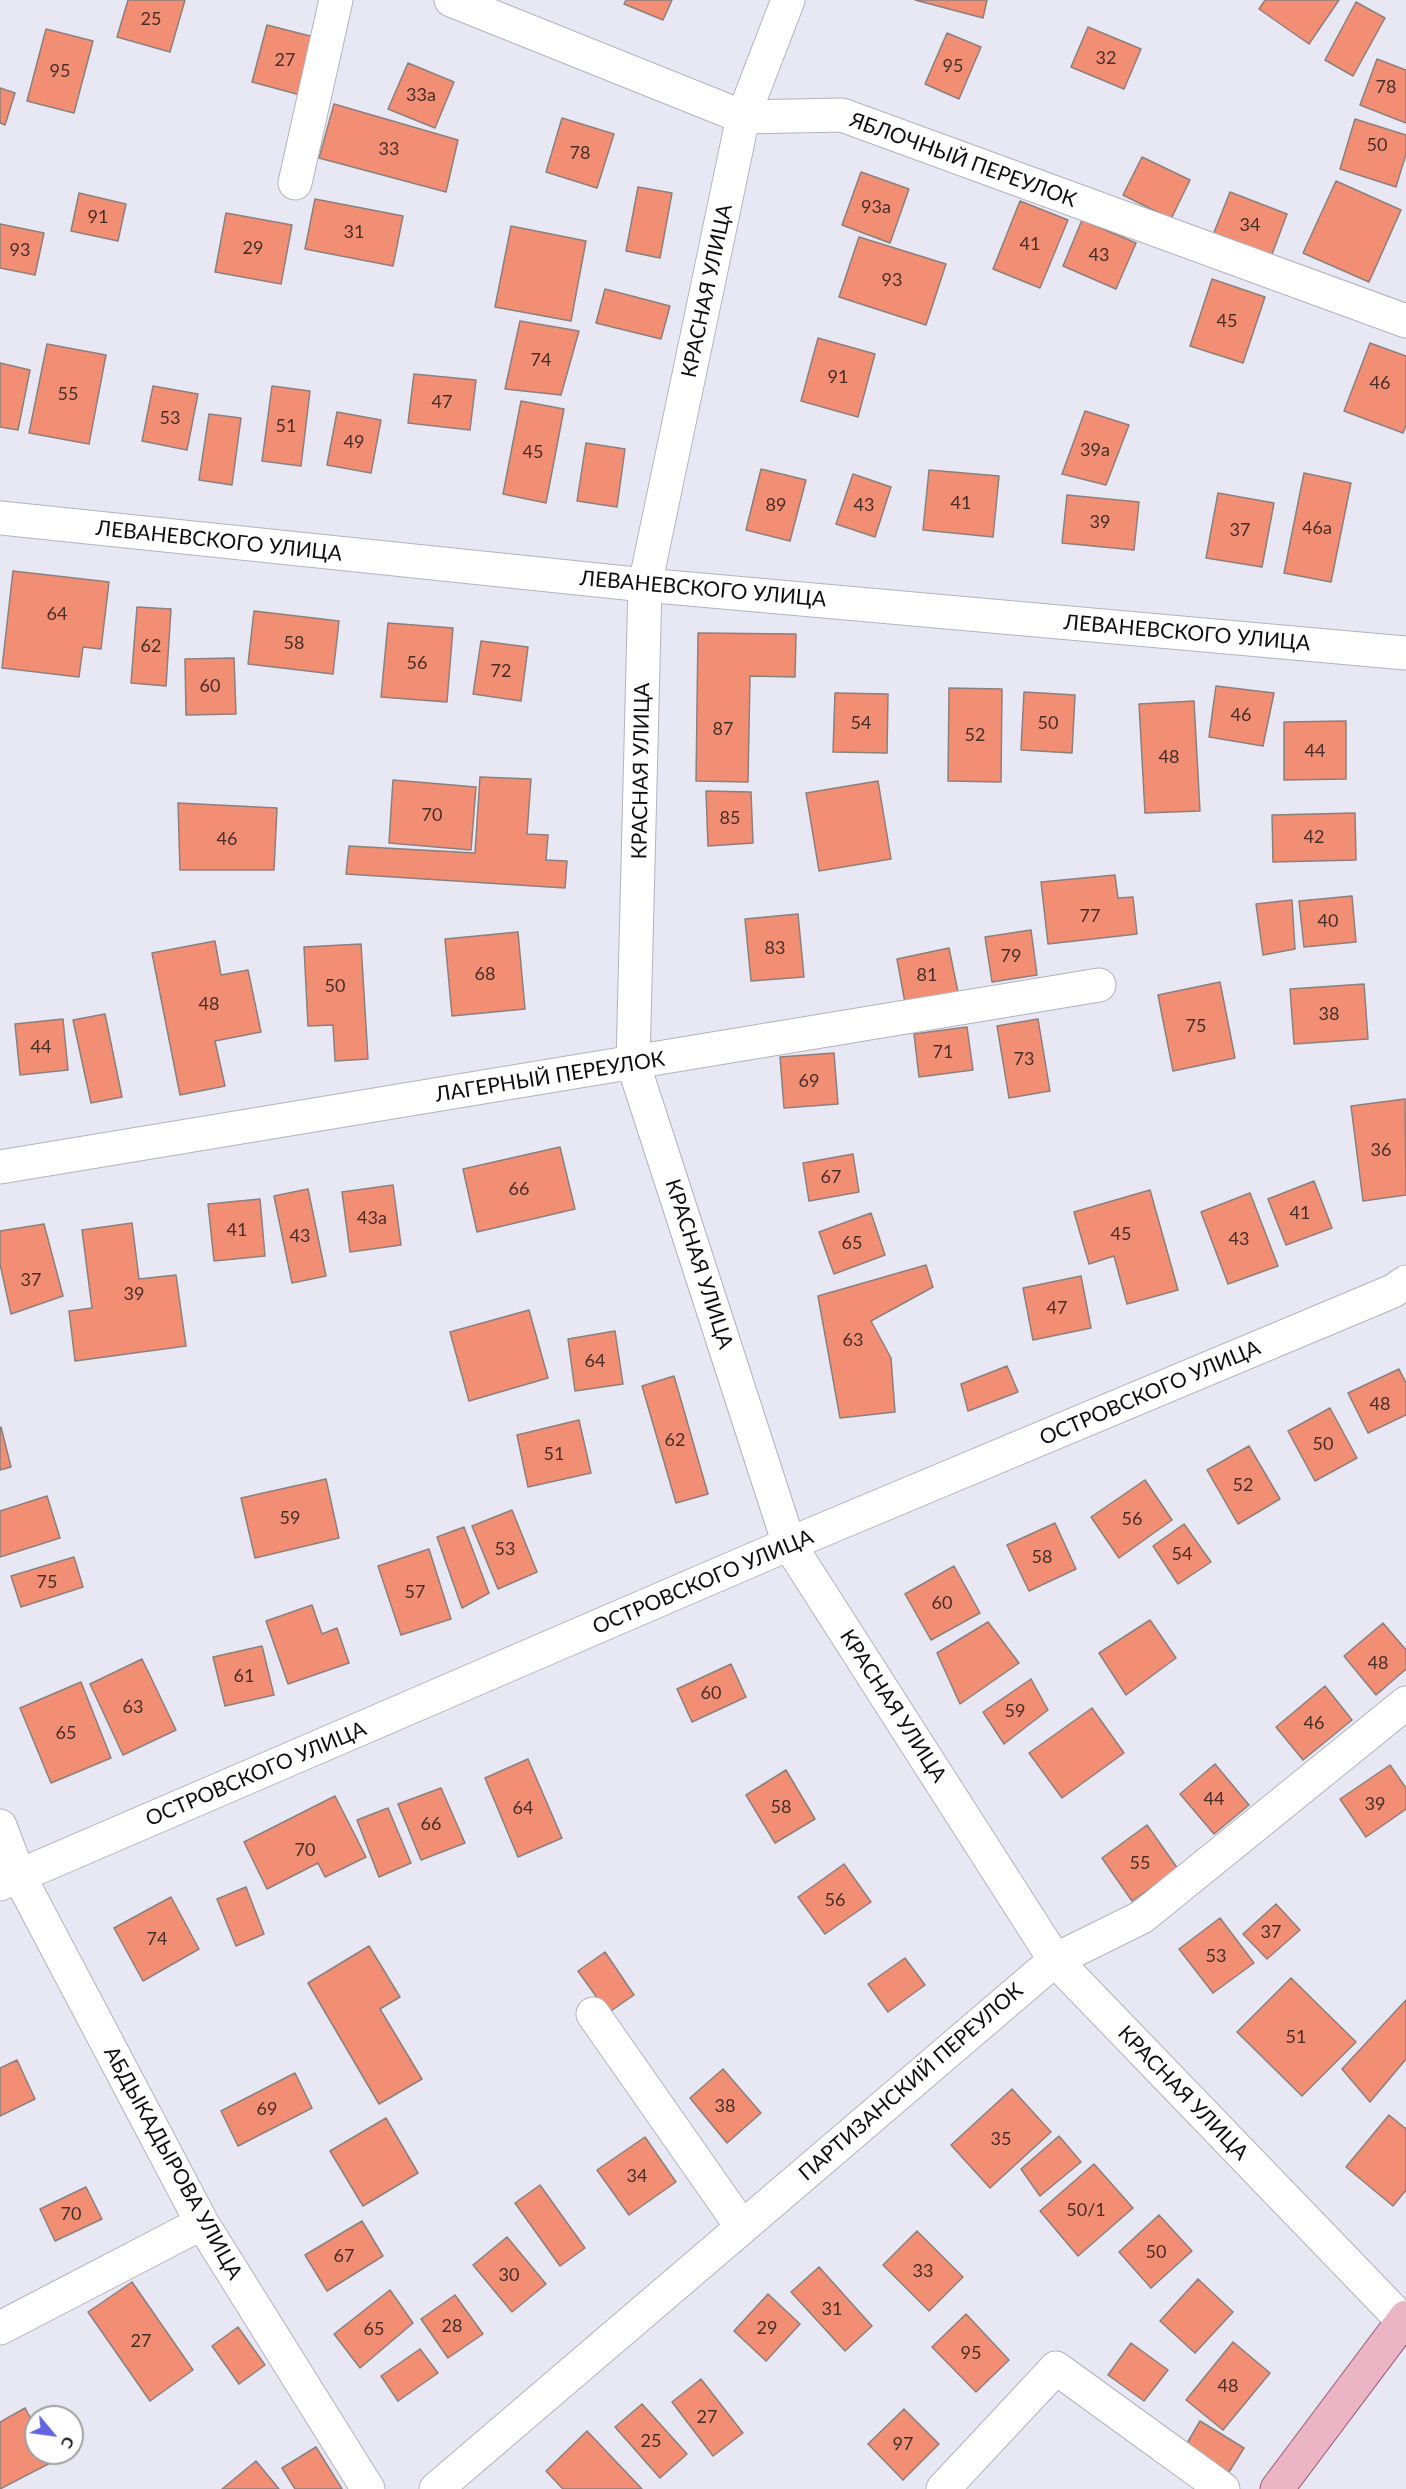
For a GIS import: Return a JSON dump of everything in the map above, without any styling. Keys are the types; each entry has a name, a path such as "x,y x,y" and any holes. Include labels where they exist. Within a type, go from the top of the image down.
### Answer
{"main road":[{"path":"1277,2489 1405,2321"}],"street":[{"path":"295,183 336,0"},
{"name":"ЯБЛОЧНЫЙ ПЕРЕУЛОК","path":"451,0 743,117 842,116 1406,321"},
{"name":"КРАСНАЯ УЛИЦА","path":"788,0 743,117 645,585 633,1063 789,1544 1055,1960 1405,2321"},
{"name":"ЛЕВАНЕВСКОГО УЛИЦА","path":"0,519 645,585 1406,653"},
{"name":"ЛАГЕРНЫЙ ПЕРЕУЛОК","path":"0,1167 1099,985"},
{"name":"ОСТРОВСКОГО УЛИЦА","path":"10,1880 789,1544 1393,1291 1406,1282"},
{"name":"ПАРТИЗАНСКИЙ ПЕРЕУЛОК","path":"436,2489 1055,1960 1142,1917 1406,1703"},
{"name":"АБДЫКАДЫРОВА УЛИЦА","path":"0,1826 10,1880 202,2223 368,2489"},
{"path":"593,2014 742,2227"},
{"path":"0,2328 202,2223"},
{"path":"943,2489 1056,2368 1223,2489"}],"building":[{"path":"128,0 185,0 170,52 117,37"},
{"path":"626,0 672,0 663,20 624,4"},
{"path":"915,0 987,0 983,18"},
{"path":"1265,0 1339,0 1309,44 1259,9"},
{"path":"1356,2 1385,18 1353,76 1325,60"},
{"path":"267,25 318,38 304,96 252,82"},
{"path":"1088,27 1141,49 1124,89 1071,67"},
{"path":"46,29 93,41 74,113 27,101"},
{"path":"947,33 981,47 959,99 925,84"},
{"path":"1377,59 1406,70 1406,123 1360,105"},
{"path":"408,63 454,82 435,128 388,109"},
{"path":"0,88 15,93 5,125 0,123"},
{"path":"334,104 458,140 446,192 319,158"},
{"path":"562,118 614,134 597,188 546,172"},
{"path":"1355,119 1406,135 1406,154 1396,187 1340,169"},
{"path":"1142,157 1190,180 1171,219 1123,195"},
{"path":"861,172 909,189 890,243 842,225"},
{"path":"1336,181 1401,210 1369,282 1303,253"},
{"path":"638,187 672,193 660,258 626,251"},
{"path":"1230,192 1287,214 1271,257 1213,235"},
{"path":"79,193 126,204 118,241 71,231"},
{"path":"315,199 403,216 393,266 305,249"},
{"path":"1020,201 1068,220 1040,288 993,269"},
{"path":"226,213 292,225 281,284 215,272"},
{"path":"1082,220 1136,243 1116,289 1063,266"},
{"path":"0,224 44,233 35,275 0,268"},
{"path":"511,226 586,241 571,321 495,307"},
{"path":"859,237 946,264 926,325 839,297"},
{"path":"1212,279 1265,297 1243,363 1190,346"},
{"path":"605,289 670,306 661,339 596,323"},
{"path":"520,321 579,331 561,395 505,389"},
{"path":"818,338 875,354 858,417 801,401"},
{"path":"1370,343 1406,356 1406,425 1403,433 1344,411"},
{"path":"47,344 106,355 89,444 29,433"},
{"path":"0,363 30,370 18,430 0,427"},
{"path":"414,374 476,380 470,430 408,423"},
{"path":"153,386 198,394 187,450 142,441"},
{"path":"272,386 310,391 301,466 262,461"},
{"path":"521,401 564,409 546,503 503,494"},
{"path":"1085,411 1129,425 1106,485 1062,474"},
{"path":"337,412 381,420 371,473 327,465"},
{"path":"209,414 241,418 232,485 199,480"},
{"path":"586,443 625,449 617,507 577,501"},
{"path":"761,469 806,480 790,541 746,530"},
{"path":"929,470 999,476 993,537 923,530"},
{"path":"1304,473 1351,483 1331,582 1284,573"},
{"path":"853,474 891,487 875,537 836,524"},
{"path":"1218,493 1274,503 1262,567 1206,558"},
{"path":"1067,495 1139,502 1134,550 1062,543"},
{"path":"13,571 109,582 101,649 83,647 79,677 2,668"},
{"path":"137,607 171,609 166,686 131,683"},
{"path":"254,611 339,621 333,674 248,664"},
{"path":"388,623 453,628 447,702 381,697"},
{"path":"698,633 796,634 795,677 750,676 748,782 696,781"},
{"path":"481,641 528,647 521,701 473,694"},
{"path":"234,658 236,714 186,715 185,659"},
{"path":"1216,686 1274,693 1263,746 1209,737"},
{"path":"949,688 1002,689 1001,782 948,781"},
{"path":"1024,692 1075,695 1072,753 1021,750"},
{"path":"835,693 888,694 887,753 833,752"},
{"path":"1194,701 1200,811 1145,813 1139,704"},
{"path":"1346,721 1346,779 1284,780 1284,722"},
{"path":"480,777 531,779 527,834 548,835 546,860 567,861 565,888 346,874 349,846 475,853"},
{"path":"393,780 476,787 471,850 389,843"},
{"path":"878,781 891,859 819,871 806,793"},
{"path":"706,791 751,792 753,843 708,846"},
{"path":"178,803 277,808 274,870 180,870"},
{"path":"1355,813 1356,860 1273,862 1272,815"},
{"path":"1115,875 1118,898 1133,897 1137,934 1048,944 1041,882"},
{"path":"1352,896 1356,942 1304,947 1299,901"},
{"path":"1292,900 1295,949 1263,955 1256,904"},
{"path":"798,914 804,977 751,981 745,919"},
{"path":"1031,930 1037,975 992,982 985,937"},
{"path":"518,932 525,1009 452,1016 445,939"},
{"path":"215,941 221,975 248,970 261,1032 215,1041 225,1086 180,1095 152,953"},
{"path":"361,944 368,1059 335,1061 333,1025 308,1026 304,947"},
{"path":"949,948 958,992 905,1003 897,959"},
{"path":"1220,982 1235,1058 1173,1071 1158,995"},
{"path":"1364,984 1368,1039 1294,1044 1290,989"},
{"path":"105,1014 122,1097 91,1103 73,1020"},
{"path":"63,1019 68,1070 20,1075 15,1024"},
{"path":"1038,1019 1050,1091 1009,1098 997,1026"},
{"path":"967,1027 973,1070 919,1077 914,1034"},
{"path":"834,1053 838,1104 784,1108 780,1057"},
{"path":"1405,1099 1406,1195 1363,1201 1351,1106"},
{"path":"560,1147 575,1209 477,1232 463,1169"},
{"path":"853,1154 859,1192 809,1201 803,1163"},
{"path":"1314,1181 1332,1228 1286,1245 1268,1199"},
{"path":"393,1185 401,1245 350,1252 342,1192"},
{"path":"308,1189 326,1276 292,1283 274,1196"},
{"path":"1150,1190 1178,1290 1127,1304 1114,1256 1089,1264 1074,1212"},
{"path":"1250,1193 1278,1266 1228,1284 1201,1212"},
{"path":"260,1199 265,1256 214,1261 208,1204"},
{"path":"871,1213 885,1255 834,1274 819,1232"},
{"path":"132,1223 139,1279 176,1275 186,1346 75,1361 69,1311 92,1308 82,1230"},
{"path":"44,1224 63,1296 11,1314 0,1264 0,1231"},
{"path":"926,1265 933,1287 871,1321 891,1358 895,1412 840,1418 818,1296"},
{"path":"1081,1276 1091,1328 1033,1340 1023,1288"},
{"path":"529,1310 548,1378 469,1401 450,1332"},
{"path":"615,1331 623,1384 575,1391 568,1339"},
{"path":"1007,1366 1018,1392 968,1411 961,1384"},
{"path":"1399,1369 1406,1383 1406,1415 1368,1433 1348,1393"},
{"path":"674,1376 708,1494 676,1503 642,1386"},
{"path":"1330,1408 1357,1458 1315,1481 1288,1431"},
{"path":"579,1420 591,1473 528,1487 517,1435"},
{"path":"0,1428 11,1467 0,1470"},
{"path":"1249,1446 1280,1499 1238,1524 1207,1470"},
{"path":"326,1479 339,1538 255,1558 241,1498"},
{"path":"1145,1480 1172,1520 1119,1558 1091,1517"},
{"path":"47,1496 60,1538 0,1557 0,1511"},
{"path":"512,1510 537,1572 498,1589 472,1526"},
{"path":"1055,1523 1076,1569 1029,1591 1007,1545"},
{"path":"1184,1524 1211,1562 1178,1584 1153,1546"},
{"path":"464,1527 489,1593 462,1608 437,1537"},
{"path":"429,1549 451,1619 401,1635 378,1566"},
{"path":"74,1557 83,1587 21,1607 11,1576"},
{"path":"954,1566 980,1613 931,1640 905,1594"},
{"path":"312,1605 322,1634 337,1628 349,1663 288,1684 266,1621"},
{"path":"1150,1620 1176,1658 1126,1695 1099,1653"},
{"path":"988,1622 1019,1663 960,1704 937,1653"},
{"path":"1383,1623 1406,1650 1406,1669 1376,1695 1344,1656"},
{"path":"262,1646 274,1695 225,1706 213,1657"},
{"path":"142,1659 176,1730 123,1755 90,1684"},
{"path":"731,1664 746,1697 692,1722 677,1689"},
{"path":"1031,1679 1048,1710 1004,1744 983,1712"},
{"path":"81,1682 111,1758 51,1783 20,1708"},
{"path":"1325,1686 1352,1720 1303,1760 1276,1727"},
{"path":"1092,1708 1124,1753 1062,1798 1029,1753"},
{"path":"528,1759 562,1838 518,1857 485,1778"},
{"path":"1215,1764 1249,1805 1214,1834 1180,1794"},
{"path":"1390,1765 1406,1788 1406,1809 1366,1837 1340,1799"},
{"path":"786,1770 815,1819 775,1843 746,1795"},
{"path":"441,1788 465,1843 421,1860 398,1804"},
{"path":"335,1796 366,1857 325,1877 318,1863 267,1889 244,1842"},
{"path":"388,1808 411,1863 379,1877 357,1820"},
{"path":"1147,1825 1178,1869 1132,1901 1102,1858"},
{"path":"844,1864 871,1902 825,1934 798,1897"},
{"path":"246,1887 264,1934 236,1946 217,1899"},
{"path":"171,1897 199,1949 143,1981 114,1928"},
{"path":"1276,1904 1300,1930 1267,1959 1243,1934"},
{"path":"1220,1918 1254,1963 1213,1993 1179,1949"},
{"path":"369,1946 400,1997 380,2009 422,2079 379,2104 308,1983"},
{"path":"605,1952 634,1995 608,2013 578,1971"},
{"path":"905,1958 925,1985 888,2012 868,1984"},
{"path":"1291,1978 1356,2042 1302,2096 1237,2032"},
{"path":"1406,2000 1406,2059 1370,2102 1342,2069"},
{"path":"17,2060 35,2099 0,2116 0,2068"},
{"path":"723,2069 761,2113 727,2143 690,2098"},
{"path":"295,2073 312,2108 238,2146 221,2111"},
{"path":"1012,2089 1051,2132 990,2188 951,2145"},
{"path":"1389,2115 1406,2129 1406,2190 1393,2206 1346,2167"},
{"path":"386,2118 418,2173 363,2206 330,2151"},
{"path":"1059,2136 1081,2162 1040,2196 1021,2169"},
{"path":"645,2137 676,2182 629,2215 597,2170"},
{"path":"1094,2164 1133,2208 1078,2256 1040,2211"},
{"path":"540,2185 585,2248 560,2266 515,2203"},
{"path":"86,2187 102,2219 55,2241 40,2209"},
{"path":"1159,2215 1192,2251 1151,2288 1119,2252"},
{"path":"362,2221 383,2256 327,2291 305,2255"},
{"path":"917,2231 963,2277 929,2311 883,2265"},
{"path":"507,2237 546,2284 512,2312 473,2265"},
{"path":"819,2267 872,2326 845,2351 791,2292"},
{"path":"1198,2279 1233,2312 1195,2353 1160,2321"},
{"path":"132,2282 193,2370 150,2401 88,2312"},
{"path":"390,2290 413,2323 360,2368 334,2334"},
{"path":"768,2294 800,2324 766,2361 734,2331"},
{"path":"455,2295 483,2334 448,2358 421,2319"},
{"path":"966,2314 1009,2360 976,2392 932,2347"},
{"path":"238,2327 265,2365 239,2384 212,2346"},
{"path":"1233,2342 1270,2373 1223,2430 1186,2400"},
{"path":"1131,2343 1168,2370 1144,2401 1108,2375"},
{"path":"420,2349 438,2373 398,2401 381,2376"},
{"path":"701,2379 743,2433 713,2456 672,2402"},
{"path":"642,2404 687,2454 660,2478 615,2427"},
{"path":"24,2409 24,2465 46,2465 0,2489 0,2422"},
{"path":"904,2409 939,2444 903,2480 868,2444"},
{"path":"1200,2421 1244,2448 1229,2472 1186,2445"},
{"path":"587,2431 642,2489 563,2489 546,2471"},
{"path":"316,2447 342,2489 295,2489 282,2468"},
{"path":"256,2461 279,2489 222,2489"}]}
